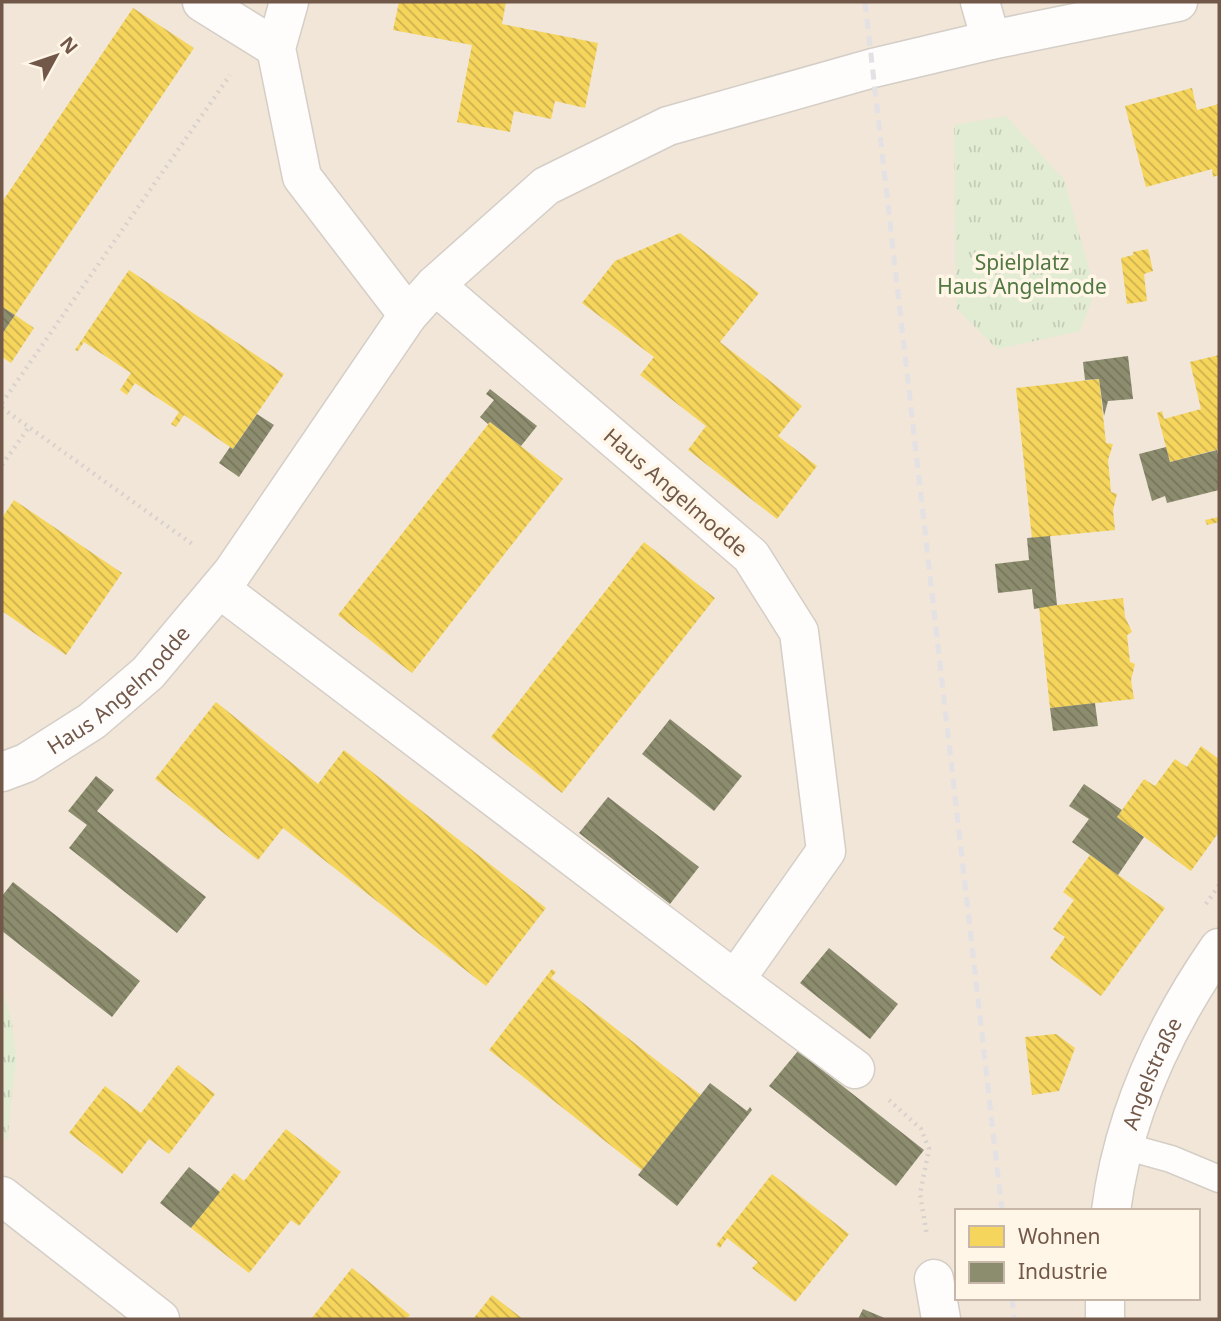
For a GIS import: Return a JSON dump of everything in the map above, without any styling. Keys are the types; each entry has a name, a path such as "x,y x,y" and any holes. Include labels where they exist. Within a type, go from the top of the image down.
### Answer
{"street":[{"path":"202,2 276,48"},
{"path":"289,2 276,48 302,177 408,315"},
{"path":"980,2 991,40"},
{"name":"Haus Angelmodde","path":"2,772 26,763 92,721 148,673 226,581 408,315 435,285 547,186 668,126 873,68 991,40 1178,2"},
{"name":"Haus Angelmodde","path":"435,285 751,556 799,632 827,851 735,981"},
{"path":"226,581 735,981 855,1069"},
{"name":"Angelstraße","path":"1111,1209 1113,1189 1137,1102 1166,1035 1196,981 1219,948"},
{"path":"2,1196 160,1319"},
{"path":"934,1279 941,1319"},
{"path":"1105,1300 1105,1319"}],"lane":[{"path":"1124,1146 1171,1158 1219,1179"}],"path":[{"path":"2,403 230,75 276,48"},
{"path":"2,408 226,581"},
{"path":"2,466 29,427"},
{"path":"855,1069 921,1129 929,1149 920,1194 934,1279"}],"shaded area":[{"path":"2,2 1219,2 1219,1319 2,1319"}],"green space":[{"name":"Spielplatz Haus Angelmode","path":"1006,116 1064,180 1095,291 1080,331 997,349 956,308 954,125"},
{"path":"2,988 12,1023 16,1060 7,1141 2,1138"}],"building: Wohnen":[{"path":"399,2 506,2 502,24 598,43 585,108 555,101 551,119 514,111 510,132 457,122 472,45 393,30"},
{"path":"133,8 194,48 15,315 2,307 2,202"},
{"path":"1192,88 1197,110 1219,104 1219,175 1213,177 1212,169 1146,187 1125,106"},
{"path":"680,233 759,293 720,342 802,406 778,436 817,466 777,519 688,450 706,426 640,375 654,357 582,303 615,261"},
{"path":"1148,249 1153,271 1144,274 1147,301 1127,304 1121,258"},
{"path":"129,270 284,374 233,449 184,415 176,427 171,424 179,412 135,383 127,395 120,390 131,373 84,342 78,351 75,350"},
{"path":"15,315 34,328 11,363 2,357 2,334"},
{"path":"1219,355 1219,449 1170,462 1157,413 1162,411 1164,419 1201,409 1190,362"},
{"path":"1099,379 1106,443 1113,444 1108,460 1111,492 1117,494 1113,510 1115,530 1032,538 1016,388"},
{"path":"490,422 563,479 412,673 338,615"},
{"path":"14,500 122,573 66,655 2,611 2,518"},
{"path":"1219,517 1219,522 1207,525 1205,520"},
{"path":"644,542 715,598 562,793 491,737"},
{"path":"1123,598 1125,617 1132,632 1127,635 1130,662 1135,664 1131,680 1134,699 1050,708 1039,607"},
{"path":"216,702 318,784 344,750 546,908 486,986 283,828 258,860 155,779"},
{"path":"1201,746 1219,759 1219,832 1191,871 1117,817 1144,779 1155,786 1175,759 1187,767"},
{"path":"1090,855 1165,908 1101,996 1050,958 1065,937 1053,929 1074,900 1063,892"},
{"path":"552,969 556,972 551,978 701,1095 642,1170 489,1050"},
{"path":"1056,1034 1075,1048 1059,1091 1032,1095 1025,1037"},
{"path":"178,1065 215,1094 169,1154 149,1139 122,1174 69,1133 105,1086 141,1113"},
{"path":"286,1129 341,1172 299,1226 291,1220 249,1273 191,1228 234,1173 244,1181"},
{"path":"772,1174 849,1234 795,1302 752,1268 758,1262 727,1238 720,1248 716,1245"},
{"path":"352,1268 410,1315 406,1319 311,1319"},
{"path":"492,1295 523,1319 473,1319"}],"building: Industrie":[{"path":"2,307 15,315 2,334"},
{"path":"1128,356 1133,399 1108,401 1104,416 1099,379 1085,380 1083,362"},
{"path":"490,389 537,426 521,446 480,417 494,400 486,394"},
{"path":"257,414 274,425 239,477 219,463 230,447 233,449"},
{"path":"1166,447 1170,462 1217,450 1219,490 1167,503 1165,496 1152,501 1139,454"},
{"path":"1050,536 1057,605 1034,609 1032,589 998,593 995,564 1029,560 1027,538"},
{"path":"1095,703 1098,726 1053,731 1050,708"},
{"path":"670,719 742,776 714,811 642,754"},
{"path":"96,776 114,790 97,811 206,897 177,933 69,848 87,825 68,811"},
{"path":"1084,784 1122,810 1117,817 1144,837 1118,875 1072,842 1089,819 1069,806"},
{"path":"608,797 699,867 670,904 579,833"},
{"path":"13,882 140,981 112,1017 2,931 2,896"},
{"path":"829,948 898,1004 870,1039 800,983"},
{"path":"798,1051 924,1150 896,1186 769,1086"},
{"path":"710,1083 747,1111 750,1107 752,1110 677,1206 638,1175"},
{"path":"189,1167 220,1192 191,1228 160,1203"},
{"path":"863,1309 887,1319 858,1319"}],"railway":[{"path":"865,2 1002,1209"},
{"path":"1012,1300 1014,1319"}]}
